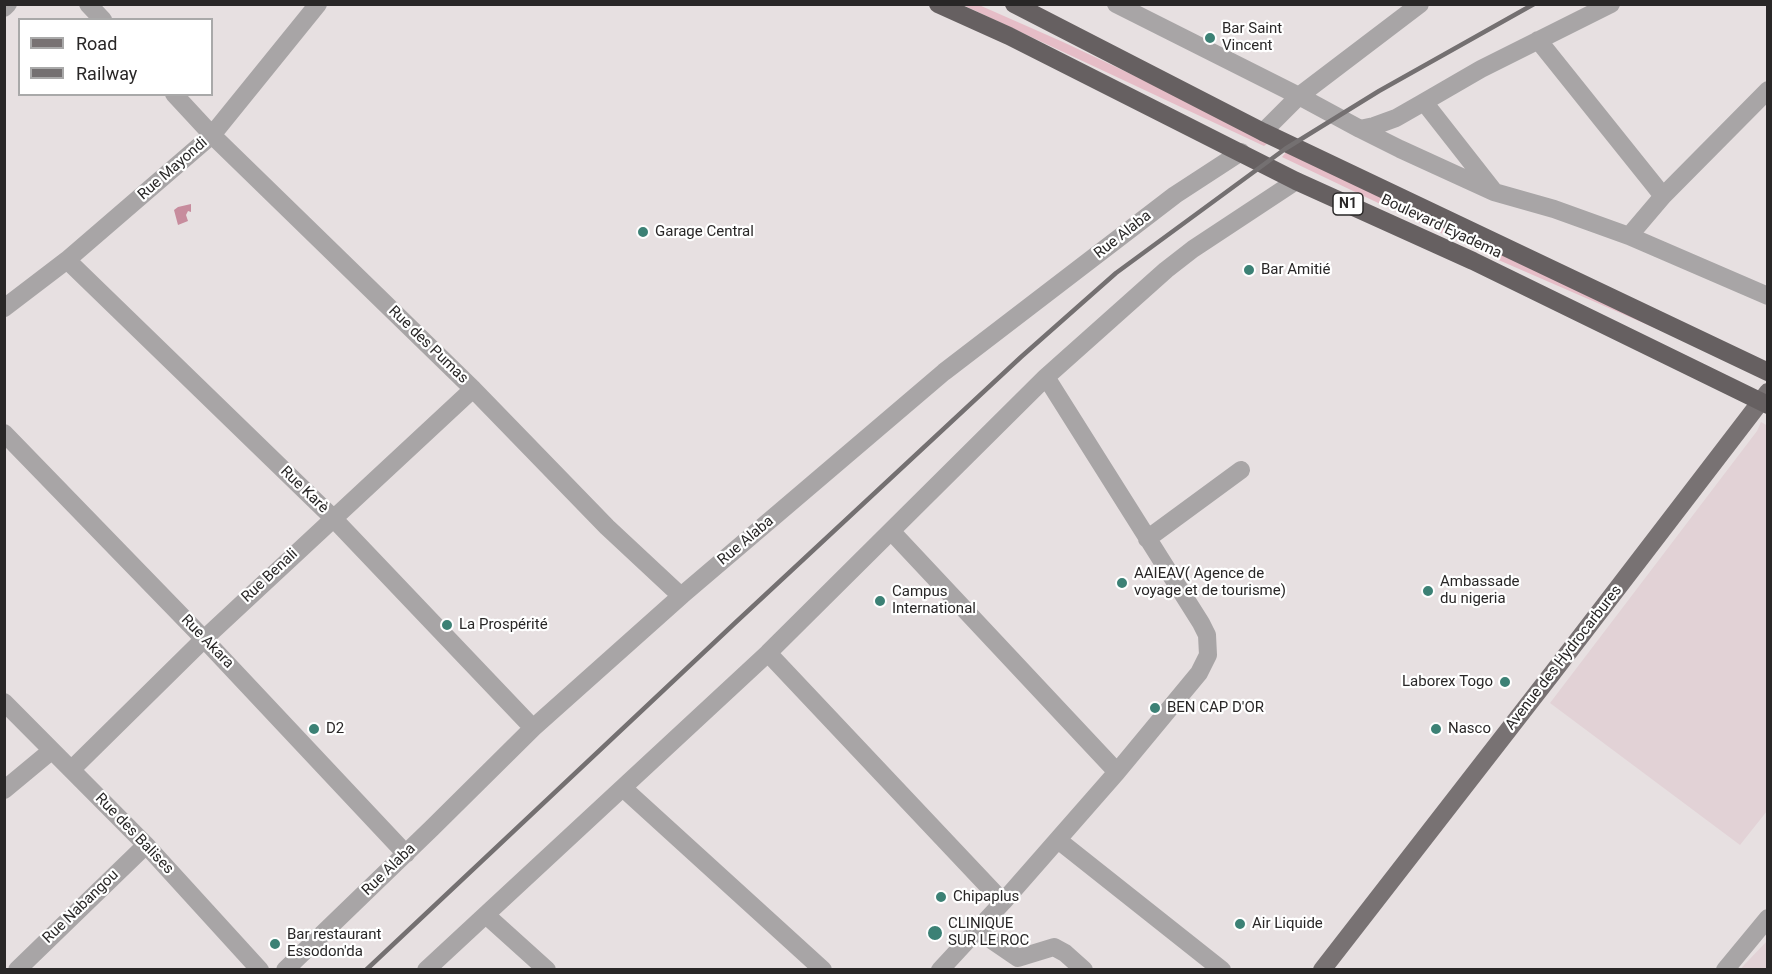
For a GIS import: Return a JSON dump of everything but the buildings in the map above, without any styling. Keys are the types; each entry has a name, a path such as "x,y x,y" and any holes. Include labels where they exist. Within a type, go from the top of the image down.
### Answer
{"highway":[{"name":"Boulevard Eyadema","path":"938,4 1009,36 1296,181 1484,266 1765,400"},
{"name":"N1","path":"1014,4 1263,132 1767,372"}],"main road":[{"name":"Avenue des Hydrocarbures","path":"1322,969 1765,400"}],"street":[{"path":"4,8 8,4"},
{"path":"88,4 101,18"},
{"name":"Rue Mayondi","path":"4,309 67,260 212,135 318,4"},
{"path":"1116,4 1400,149 1494,192 1554,209 1629,236 1767,296"},
{"path":"1263,132 1299,96 1420,4"},
{"path":"1360,129 1396,118 1481,69 1611,4"},
{"path":"1538,40 1663,196"},
{"path":"1629,236 1663,196 1767,90"},
{"name":"Rue des Pumas","path":"176,96 212,135 472,389 608,527 681,596"},
{"path":"1424,102 1494,192"},
{"name":"Rue Alaba","path":"285,969 406,854 533,728 681,596 944,372 1175,195 1241,152"},
{"path":"426,969 768,653 1046,377 1166,270 1193,249 1296,181"},
{"name":"Rue Karè","path":"67,260 332,517 533,728"},
{"path":"940,969 1003,902 1117,771 1199,673 1208,655 1207,635 1201,623 1046,377"},
{"name":"Rue Benali","path":"72,769 332,517 472,389"},
{"name":"Rue Akara","path":"4,433 204,639 406,854"},
{"path":"1147,539 1241,470"},
{"path":"891,531 1117,771"},
{"path":"768,653 1003,902"},
{"name":"Rue des Balises","path":"4,702 146,846 260,969"},
{"path":"4,790 51,751"},
{"path":"623,789 823,969"},
{"path":"1058,840 1221,969"},
{"name":"Rue Nabangou","path":"17,969 146,846"},
{"path":"486,915 547,969"},
{"path":"1725,969 1767,918"},
{"path":"977,930 1018,958 1054,947 1084,969"}],"shaded area":[{"path":"963,5 979,5 1063,42 1205,109 1268,143 1264,146"},
{"path":"1287,151 1733,362 1487,255 1282,157"},
{"path":"191,204 191,212 188,211 186,215 188,221 178,225 174,210"},
{"path":"1761,422 1768,426 1767,811 1740,845 1550,703 1757,431"},
{"path":"1767,941 1767,969 1741,969 1744,965"}],"railway":[{"path":"366,970 1021,357 1116,273 1285,149 1379,91 1534,4"}],"place":[{"name":"Bar Saint Vincent","path":"1210,38"},
{"name":"Garage Central","path":"643,232"},
{"name":"Bar Amitié","path":"1249,270"},
{"name":"AAIEAV( Agence de voyage et de tourisme)","path":"1122,583"},
{"name":"Ambassade du nigeria","path":"1428,591"},
{"name":"Campus International","path":"880,601"},
{"name":"La Prospérité","path":"447,625"},
{"name":"Laborex Togo","path":"1505,682"},
{"name":"BEN CAP D'OR","path":"1155,708"},
{"name":"D2","path":"314,729"},
{"name":"Nasco","path":"1436,729"},
{"name":"Chipaplus","path":"941,897"},
{"name":"Air Liquide","path":"1240,924"},
{"name":"CLINIQUE SUR LE ROC","path":"935,933"},
{"name":"Bar restaurant Essodon'da","path":"275,944"}]}
